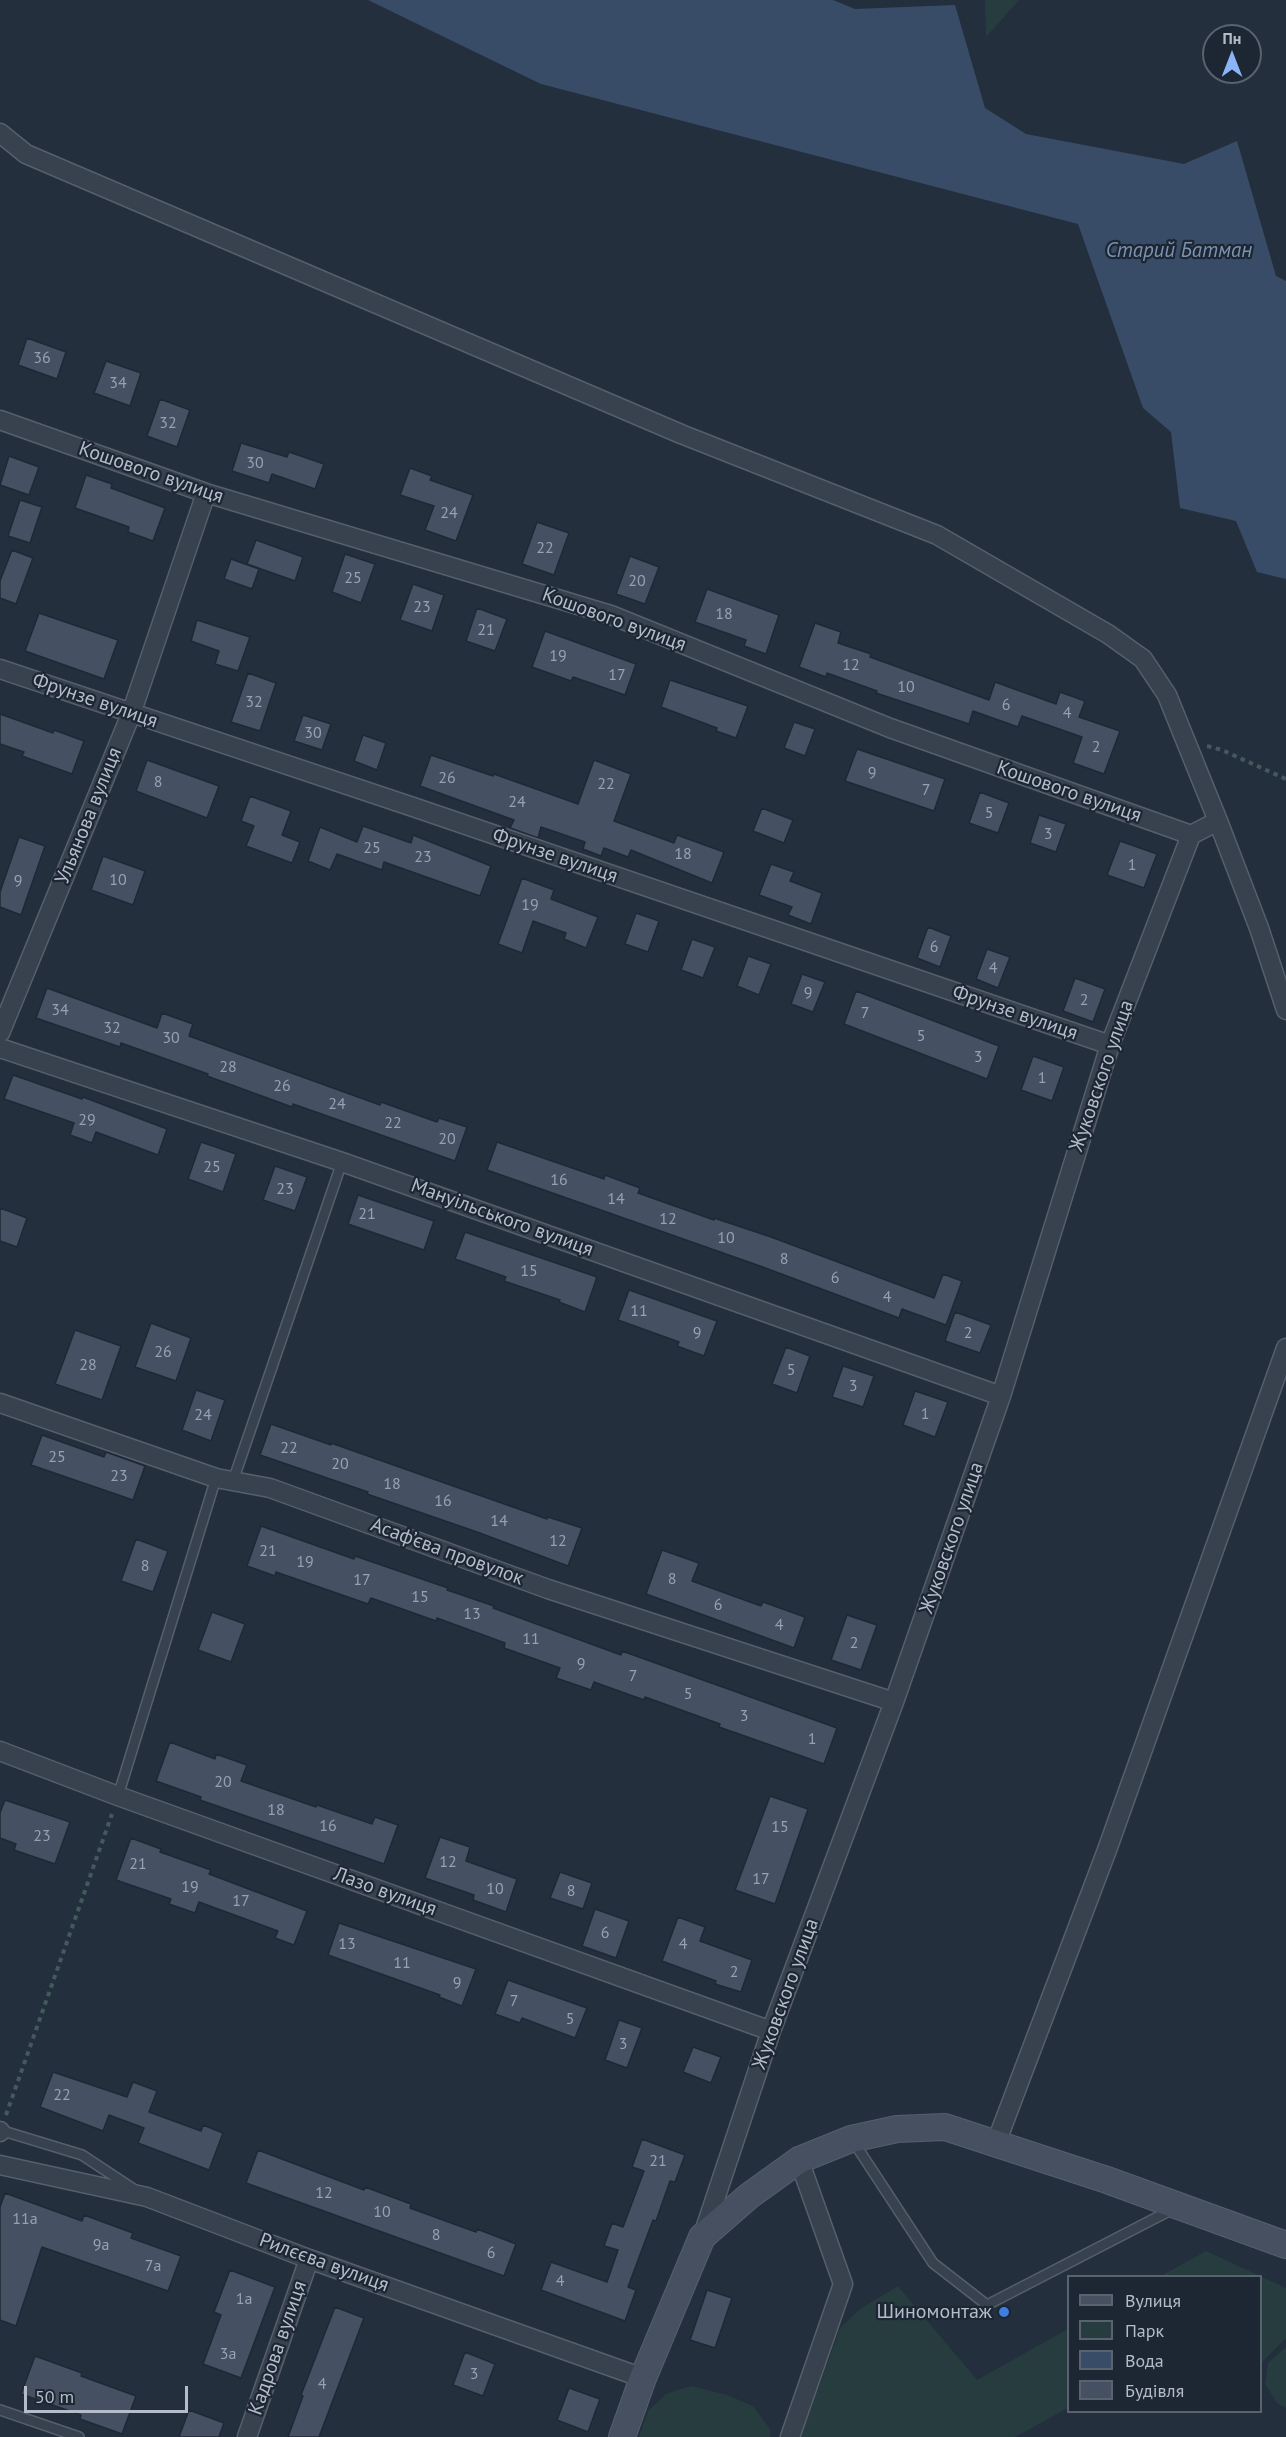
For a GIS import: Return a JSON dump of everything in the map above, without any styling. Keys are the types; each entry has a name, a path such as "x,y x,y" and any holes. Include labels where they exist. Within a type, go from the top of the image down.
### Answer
{"street":[{"path":"0,133 26,154 681,434 937,535 1108,634 1143,659 1167,695 1218,821 1286,1010"},
{"name":"Кошового вулиця","path":"0,420 206,493 611,615 890,728 1191,835"},
{"name":"Ульянова вулиця","path":"0,1033 131,714 206,493"},
{"name":"Фрунзе вулиця","path":"0,669 422,810 1110,1045"},
{"path":"1191,835 1218,821"},
{"name":"Жуковского улица","path":"702,2237 771,2031 894,1702 1001,1396 1110,1045 1191,835"},
{"name":"Мануільського вулиця","path":"0,1048 342,1162 1001,1396"},
{"path":"996,2143 1111,1839 1286,1348"},
{"name":"Асаф’єва провулок","path":"0,1402 225,1480 270,1488 548,1589 894,1702"},
{"name":"Лазо вулиця","path":"0,1751 118,1796 771,2031"},
{"path":"622,2437 643,2378 702,2237 750,2196 800,2160 851,2139 897,2129 945,2127 1107,2180 1286,2245"},
{"path":"789,2437 843,2284 800,2160"},
{"name":"Рилєєва вулиця","path":"0,2165 147,2198 309,2259 643,2378"},
{"name":"Кадрова вулиця","path":"247,2437 309,2259"}],"lane":[{"path":"118,1796 225,1480 342,1162"},
{"path":"0,2131 82,2155 147,2198"},
{"path":"851,2139 933,2263 987,2305 1178,2207"},
{"path":"0,2410 79,2437"}],"path":[{"path":"1186,740 1222,750 1286,779"},
{"path":"0,2131 118,1796"}],"green space":[{"path":"985,0 1019,0 986,37"},
{"path":"1206,2251 1258,2275 1163,2275"},
{"path":"1262,2277 1286,2288 1286,2338 1262,2362"},
{"path":"898,2286 977,2380 1067,2330 1067,2409 1015,2437 801,2437 840,2328 860,2309"},
{"path":"1286,2347 1286,2408 1277,2403 1265,2384 1268,2363"},
{"path":"691,2386 727,2395 753,2406 770,2429 770,2437 639,2437 648,2411 666,2394"}],"water":[{"name":"Старий Батман","path":"368,0 833,0 855,9 955,5 985,108 1026,134 1184,164 1237,141 1276,276 1286,281 1286,579 1257,572 1236,521 1180,508 1171,432 1143,408 1078,224 541,84"}],"building":[{"path":"27,338 66,352 57,379 18,365"},
{"path":"106,361 141,373 130,406 94,393"},
{"path":"160,399 190,410 177,447 147,436"},
{"path":"241,443 287,457 289,452 324,464 315,489 272,474 269,483 232,471"},
{"path":"9,456 39,467 29,495 0,485"},
{"path":"410,468 432,476 430,480 473,495 456,541 425,530 434,506 400,495"},
{"path":"86,475 112,484 111,488 165,508 153,541 128,532 129,527 75,508"},
{"path":"20,500 42,507 30,543 8,536"},
{"path":"537,522 569,533 554,575 522,564"},
{"path":"256,540 303,557 295,581 247,564"},
{"path":"12,550 33,558 16,604 0,598 0,581"},
{"path":"345,554 375,564 361,603 332,592"},
{"path":"630,556 659,567 645,604 616,594"},
{"path":"231,559 259,569 252,589 224,579"},
{"path":"413,584 444,595 432,631 400,620"},
{"path":"707,589 779,615 766,654 744,646 746,640 695,622"},
{"path":"477,608 507,619 495,651 466,641"},
{"path":"39,613 118,640 104,679 25,651"},
{"path":"197,620 250,637 238,671 215,664 219,651 191,641"},
{"path":"815,623 841,632 838,643 989,700 995,682 1056,704 1060,692 1085,701 1079,717 1120,731 1104,774 1073,763 1082,737 1022,716 1018,727 973,711 969,724 876,693 877,691 827,673 826,677 799,667"},
{"path":"545,631 636,664 625,695 573,677 571,681 532,667"},
{"path":"248,673 276,683 260,731 231,722"},
{"path":"670,680 748,706 736,738 716,731 717,728 661,707"},
{"path":"0,714 53,733 54,730 84,741 72,774 22,756 24,752 0,744"},
{"path":"303,715 331,724 322,750 294,741"},
{"path":"794,722 815,729 805,756 784,748"},
{"path":"363,735 386,743 377,770 354,761"},
{"path":"857,749 945,779 934,811 845,781"},
{"path":"431,755 493,776 494,774 578,804 594,760 631,774 614,821 674,843 677,835 724,852 712,883 631,850 628,857 604,848 601,856 583,849 585,842 541,827 538,838 510,828 514,820 420,786"},
{"path":"147,760 219,786 207,818 136,791"},
{"path":"980,792 1009,803 998,833 969,823"},
{"path":"250,796 291,811 282,835 300,842 292,863 246,846 254,826 241,821"},
{"path":"762,808 793,820 784,843 753,831"},
{"path":"1039,815 1066,824 1056,852 1030,843"},
{"path":"363,826 411,843 413,835 491,866 480,896 384,862 382,870 337,854 330,870 308,861 320,827 357,842"},
{"path":"19,837 45,846 21,915 0,907 0,892"},
{"path":"1120,841 1157,854 1144,888 1107,875"},
{"path":"103,856 145,871 133,905 91,890"},
{"path":"771,864 794,872 790,881 822,893 811,924 788,915 792,907 759,895"},
{"path":"522,878 554,890 551,899 598,917 586,948 564,939 566,933 533,921 522,953 498,944"},
{"path":"636,913 659,921 648,952 625,944"},
{"path":"928,927 951,936 940,967 917,958"},
{"path":"692,939 715,947 703,978 681,970"},
{"path":"987,949 1010,957 998,988 976,979"},
{"path":"748,956 771,964 759,995 737,986"},
{"path":"802,974 825,982 813,1012 791,1004"},
{"path":"1075,978 1105,989 1093,1022 1063,1011"},
{"path":"47,988 157,1028 162,1013 193,1024 189,1036 380,1105 381,1102 437,1122 439,1118 467,1127 455,1161 293,1104 292,1107 121,1043 120,1047 36,1018"},
{"path":"856,991 999,1046 987,1079 844,1024"},
{"path":"1033,1056 1064,1067 1052,1101 1021,1090"},
{"path":"13,1075 82,1099 83,1097 167,1129 158,1155 96,1132 92,1143 70,1135 74,1123 4,1099"},
{"path":"201,1142 236,1154 223,1192 188,1179"},
{"path":"497,1142 604,1179 605,1175 640,1188 638,1193 771,1237 934,1298 943,1274 962,1281 946,1325 902,1309 899,1318 760,1266 487,1170"},
{"path":"275,1166 307,1177 295,1211 263,1200"},
{"path":"358,1195 434,1221 424,1250 348,1224"},
{"path":"0,1208 27,1218 17,1247 0,1241"},
{"path":"465,1232 597,1277 585,1312 559,1302 560,1300 504,1281 506,1277 455,1259"},
{"path":"629,1290 717,1321 704,1356 677,1346 679,1342 618,1320"},
{"path":"955,1312 991,1325 980,1353 945,1341"},
{"path":"151,1323 191,1338 176,1381 135,1367"},
{"path":"75,1330 121,1346 102,1400 55,1384"},
{"path":"786,1347 810,1356 797,1393 772,1384"},
{"path":"843,1366 874,1376 863,1407 832,1397"},
{"path":"196,1390 225,1400 211,1441 182,1430"},
{"path":"915,1391 948,1402 935,1437 903,1425"},
{"path":"271,1424 547,1519 548,1517 582,1528 568,1566 367,1494 368,1492 260,1455"},
{"path":"42,1435 104,1457 106,1452 145,1466 133,1500 31,1465"},
{"path":"261,1526 354,1559 355,1556 448,1588 447,1590 494,1606 493,1608 621,1655 622,1651 837,1728 824,1764 719,1727 720,1724 645,1697 644,1700 594,1682 591,1690 556,1678 560,1668 504,1648 505,1643 437,1618 436,1621 371,1598 368,1604 276,1572 275,1576 247,1566"},
{"path":"136,1539 168,1551 153,1592 121,1581"},
{"path":"662,1550 699,1563 692,1581 761,1606 763,1602 805,1617 794,1648 646,1594"},
{"path":"212,1612 245,1624 231,1662 198,1650"},
{"path":"847,1615 877,1625 861,1670 831,1660"},
{"path":"170,1742 215,1759 216,1754 247,1765 241,1781 372,1824 375,1817 398,1825 384,1864 200,1800 201,1797 156,1781"},
{"path":"770,1796 808,1809 775,1904 735,1890"},
{"path":"5,1800 70,1822 55,1864 14,1850 16,1844 0,1838 0,1813"},
{"path":"440,1837 470,1847 466,1861 517,1879 506,1912 473,1900 474,1895 425,1878"},
{"path":"131,1838 161,1849 160,1852 211,1870 209,1874 307,1911 294,1945 275,1938 278,1931 199,1902 195,1913 169,1904 171,1899 116,1880"},
{"path":"560,1872 592,1883 583,1909 550,1898"},
{"path":"595,1909 629,1921 616,1958 582,1946"},
{"path":"678,1917 705,1927 700,1941 752,1960 741,1992 715,1984 716,1981 662,1961"},
{"path":"339,1923 476,1969 462,2006 439,1997 440,1995 328,1955"},
{"path":"508,1980 587,2008 575,2038 522,2018 520,2023 495,2014"},
{"path":"619,2020 642,2028 627,2068 605,2060"},
{"path":"693,2047 721,2057 711,2083 683,2072"},
{"path":"53,2072 127,2097 133,2082 157,2091 149,2112 201,2131 203,2125 223,2133 209,2170 138,2143 144,2128 109,2115 103,2131 40,2107"},
{"path":"642,2139 685,2155 675,2182 670,2181 656,2221 653,2220 628,2287 636,2290 625,2321 541,2290 551,2262 607,2282 618,2250 604,2246 612,2223 623,2227 644,2171 632,2167"},
{"path":"258,2150 364,2190 365,2187 411,2204 410,2208 516,2244 504,2276 246,2183"},
{"path":"5,2193 82,2221 84,2215 133,2233 131,2238 181,2256 168,2291 42,2247 16,2326 0,2320 0,2207"},
{"path":"230,2270 275,2287 241,2378 203,2364 221,2315 214,2312"},
{"path":"707,2290 732,2298 715,2348 690,2340"},
{"path":"335,2307 364,2318 319,2437 288,2437 303,2396 301,2395"},
{"path":"465,2352 495,2364 483,2396 453,2385"},
{"path":"35,2356 136,2396 122,2434 80,2419 81,2415 21,2394"},
{"path":"569,2388 600,2399 588,2432 557,2420"},
{"path":"189,2410 224,2423 219,2437 179,2437"}],"place":[{"name":"Шиномонтаж","path":"1004,2312"}]}
